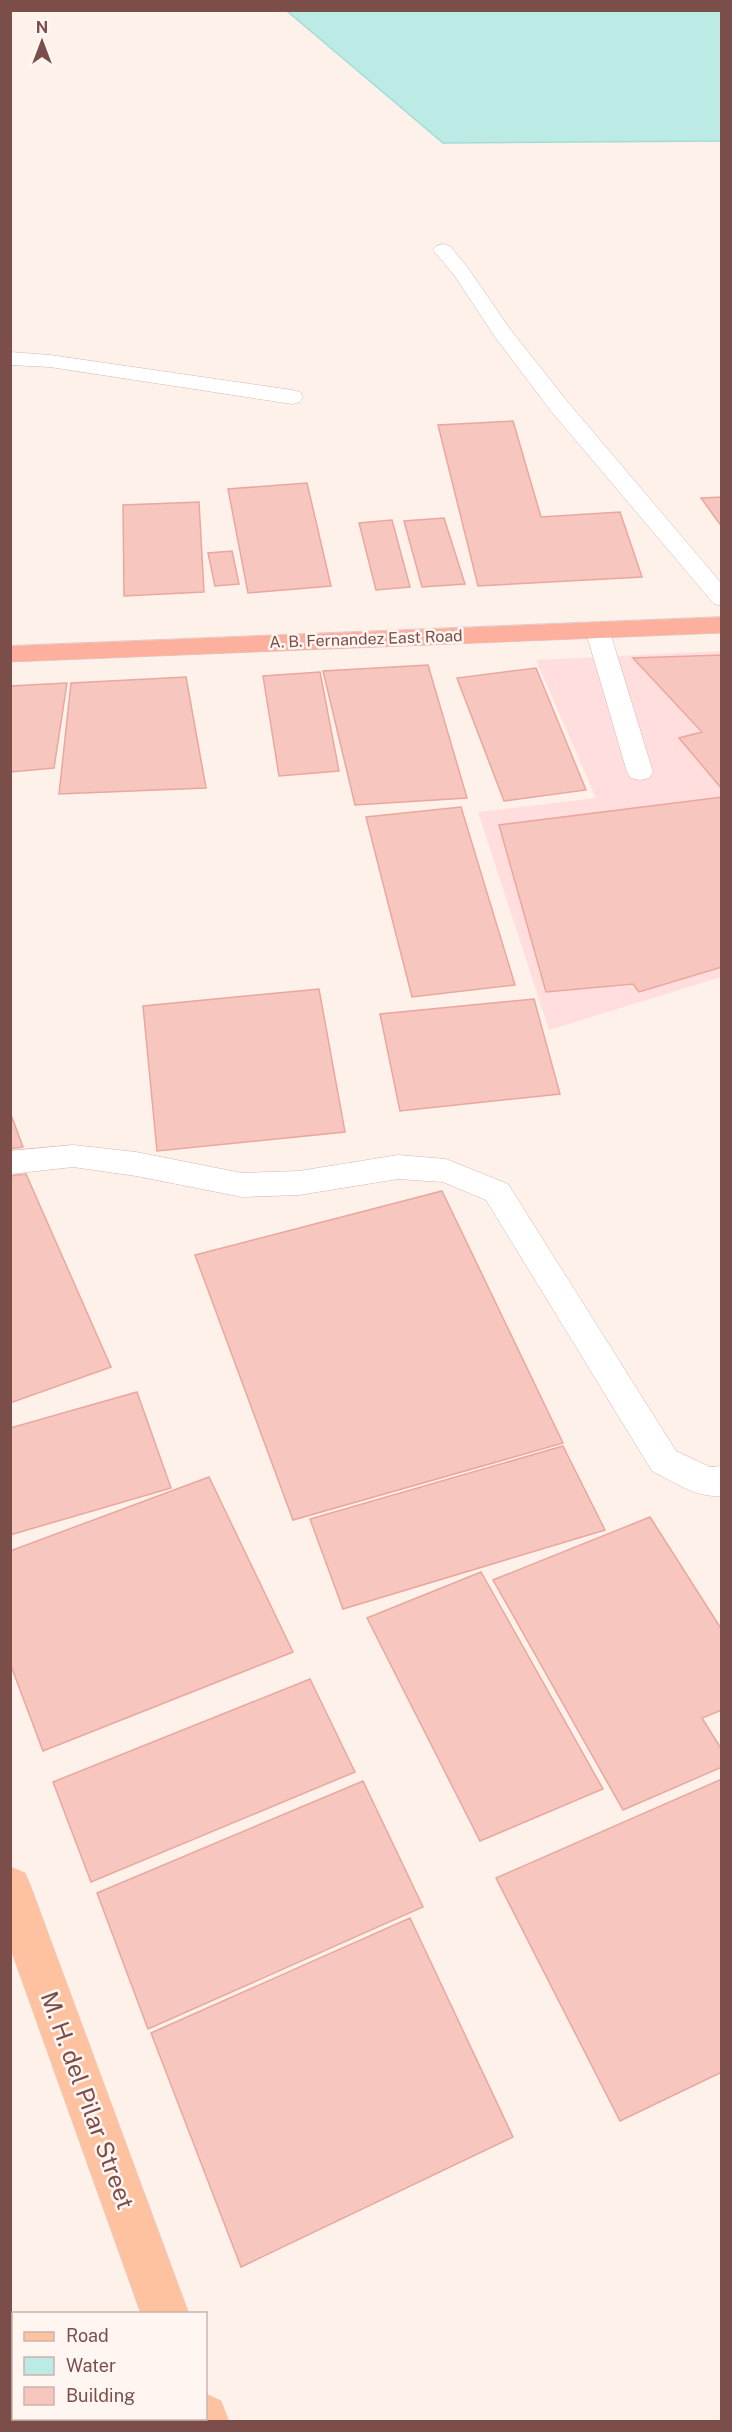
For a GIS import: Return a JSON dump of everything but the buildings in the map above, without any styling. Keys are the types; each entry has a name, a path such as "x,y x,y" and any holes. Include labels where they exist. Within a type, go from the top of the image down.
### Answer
{"highway":[{"name":"A. B. Fernandez East Road","path":"10,654 722,625"}],"main road":[{"name":"M. H. del Pilar Street","path":"10,1887 165,2312"}],"street":[{"path":"10,358 50,361 292,396"}],"lane":[{"path":"443,250 461,272 502,333 552,397 722,599"},
{"path":"597,629 640,772"},
{"path":"10,1163 73,1156 136,1164 243,1185 299,1183 398,1167 446,1171 497,1192 664,1461 707,1482 722,1481"}],"shaded area":[{"path":"721,651 721,977 549,1030 478,812 596,798 536,660"}],"water":[{"path":"287,11 721,11 721,141 443,143"}]}
